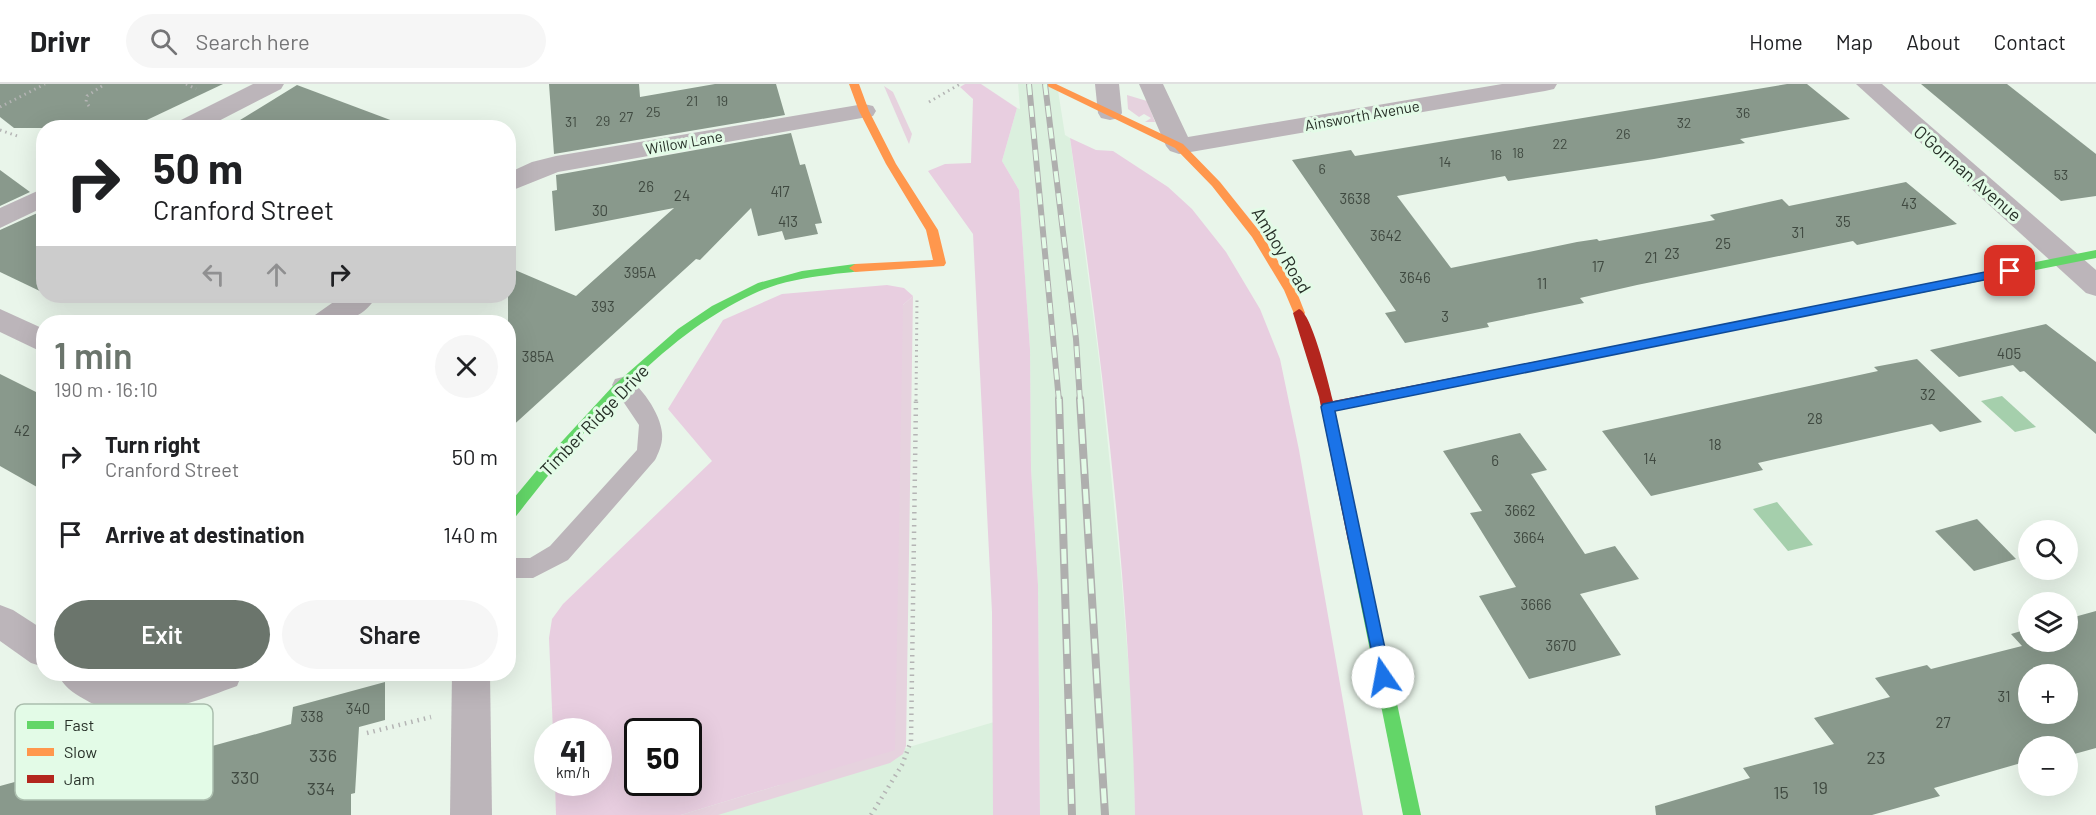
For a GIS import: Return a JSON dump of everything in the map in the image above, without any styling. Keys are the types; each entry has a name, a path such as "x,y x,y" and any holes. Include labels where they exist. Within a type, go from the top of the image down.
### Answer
{"street":[{"path":"203,120 272,84"},
{"name":"Timber Ridge Drive","path":"516,506 623,385 712,310 750,290 784,278 815,273 940,263 932,230 891,164 864,111 854,84"},
{"name":"Amboy Road","path":"1048,84 1179,146 1216,184 1256,235 1290,290 1312,346 1327,407 1412,815"},
{"path":"1107,84 1110,113"},
{"path":"1150,84 1179,146"},
{"name":"Ainsworth Avenue","path":"1179,146 1545,84"},
{"name":"O'Gorman Avenue","path":"1868,84 2096,286"},
{"name":"Willow Lane","path":"516,180 556,164 864,111"},
{"path":"0,219 36,200"},
{"path":"1327,407 2096,254"},
{"path":"336,315 352,303"},
{"path":"0,319 36,338"},
{"path":"0,621 36,646"},
{"path":"88,681 119,696 146,696 198,681"},
{"path":"471,681 471,815"}],"lane":[{"path":"516,568 533,568 559,553 647,454 653,439 650,421 623,385"}],"path":[{"path":"89,106 86,102 87,96 105,84"},
{"path":"929,102 960,84"},
{"path":"0,107 42,85"},
{"path":"0,130 20,137"},
{"path":"871,815 902,765 911,741 916,298"},
{"path":"367,733 420,720"}],"shaded area":[{"path":"965,84 981,84 1017,108 1002,161 1019,190 1030,349 1031,468 1038,585 1040,815 993,815 992,612 973,234 928,171 945,164 971,163 973,99 960,87"},
{"path":"1018,84 1057,84 1065,135 1070,138 1100,367 1121,573 1133,720 1135,815 1040,815 1038,585 1031,468 1030,349 1019,190 1002,161 1017,108 1020,109"},
{"path":"884,86 893,92 912,134 909,144"},
{"path":"1127,95 1147,101 1155,122 1145,122 1151,118 1144,114 1139,117 1128,109"},
{"path":"1070,138 1096,150 1113,151 1168,187 1192,209 1226,252 1260,309 1280,359 1299,450 1363,815 1135,815 1127,645 1113,476"},
{"path":"887,285 904,288 913,296 903,305 895,750 681,815 556,815 555,796 612,796 612,718 552,718 549,638 552,619 563,604 712,461 668,409 723,320 782,294"},
{"path":"913,296 906,746 903,754 890,763 718,815 681,815 780,785 903,305"},
{"path":"2002,396 2036,427 2015,432 1981,401"},
{"path":"1777,502 1813,545 1788,551 1753,509"},
{"path":"994,722 993,815 681,815 780,785"}],"building":[{"path":"0,84 223,84 147,120 36,120 36,128 14,128 0,117"},
{"path":"549,84 639,84 640,97 715,84 776,84 785,115 554,154"},
{"path":"1787,84 1807,84 1850,119 1740,139 1745,143 1654,159 1508,181 1505,176 1397,196 1451,268 1577,242 1597,239 1599,241 1715,220 1710,215 1782,199 1789,206 1906,182 1957,224 1857,245 1853,241 1637,285 1580,298 1584,303 1487,323 1489,327 1405,343 1385,313 1396,311 1292,160 1351,150 1355,156"},
{"path":"1921,84 2007,84 2096,154 2096,196 2061,201"},
{"path":"297,85 390,120 240,120"},
{"path":"791,133 800,165 805,164 822,223 815,224 818,234 785,240 782,231 758,236 751,208 700,260 696,259 516,423 516,315 508,315 508,303 516,303 516,270 576,296 674,208 555,231 552,191 557,190 556,175"},
{"path":"0,170 30,192 0,206"},
{"path":"36,214 36,289 0,272 0,230"},
{"path":"2046,324 2096,362 2096,434 2024,371 2020,372 2013,365 1959,377 1930,350"},
{"path":"1917,359 1982,422 1940,432 1932,424 1758,463 1763,470 1651,496 1602,431 1878,371 1874,367"},
{"path":"0,374 36,392 36,486 0,466"},
{"path":"1520,433 1547,470 1531,474 1585,554 1615,546 1639,579 1580,594 1621,655 1529,679 1479,596 1516,587 1470,513 1482,511 1443,451"},
{"path":"1977,519 2016,559 1974,571 1935,531"},
{"path":"2096,611 2096,748 2078,753 2078,736 2018,736 2018,764 1934,788 1940,796 1872,815 1656,815 1655,806 1750,778 1743,768 1834,744 1814,718 1890,697 1875,678 1927,665 1931,669 2018,647 2018,652 2078,652 2078,616"},
{"path":"2018,632 2018,642 2011,634"},
{"path":"385,682 385,720 359,727 355,793 351,794 351,815 0,815 0,786 15,782 15,800 213,800 213,746 291,724 293,707"}],"railway":[{"path":"1029,84 1059,401"},
{"path":"1045,84 1076,339 1080,401"},
{"path":"1059,399 1072,815"},
{"path":"1080,399 1105,815"}],"traffic: fast":[{"path":"1631,347 2096,254"},
{"path":"516,506 587,422 650,359 683,332 716,309 762,286 802,275 855,268"},
{"path":"1355,541 1412,815"}],"traffic: slow":[{"path":"854,84 864,111 891,164 932,230 940,263 855,268"},
{"path":"1048,84 1179,146 1216,184 1256,235 1290,290 1299,313"}],"traffic: jam":[{"path":"1299,313 1325,397 1355,541"},
{"path":"1327,407 1631,347"}],"route":[{"path":"1383,677 1327,407 2010,271"}]}
